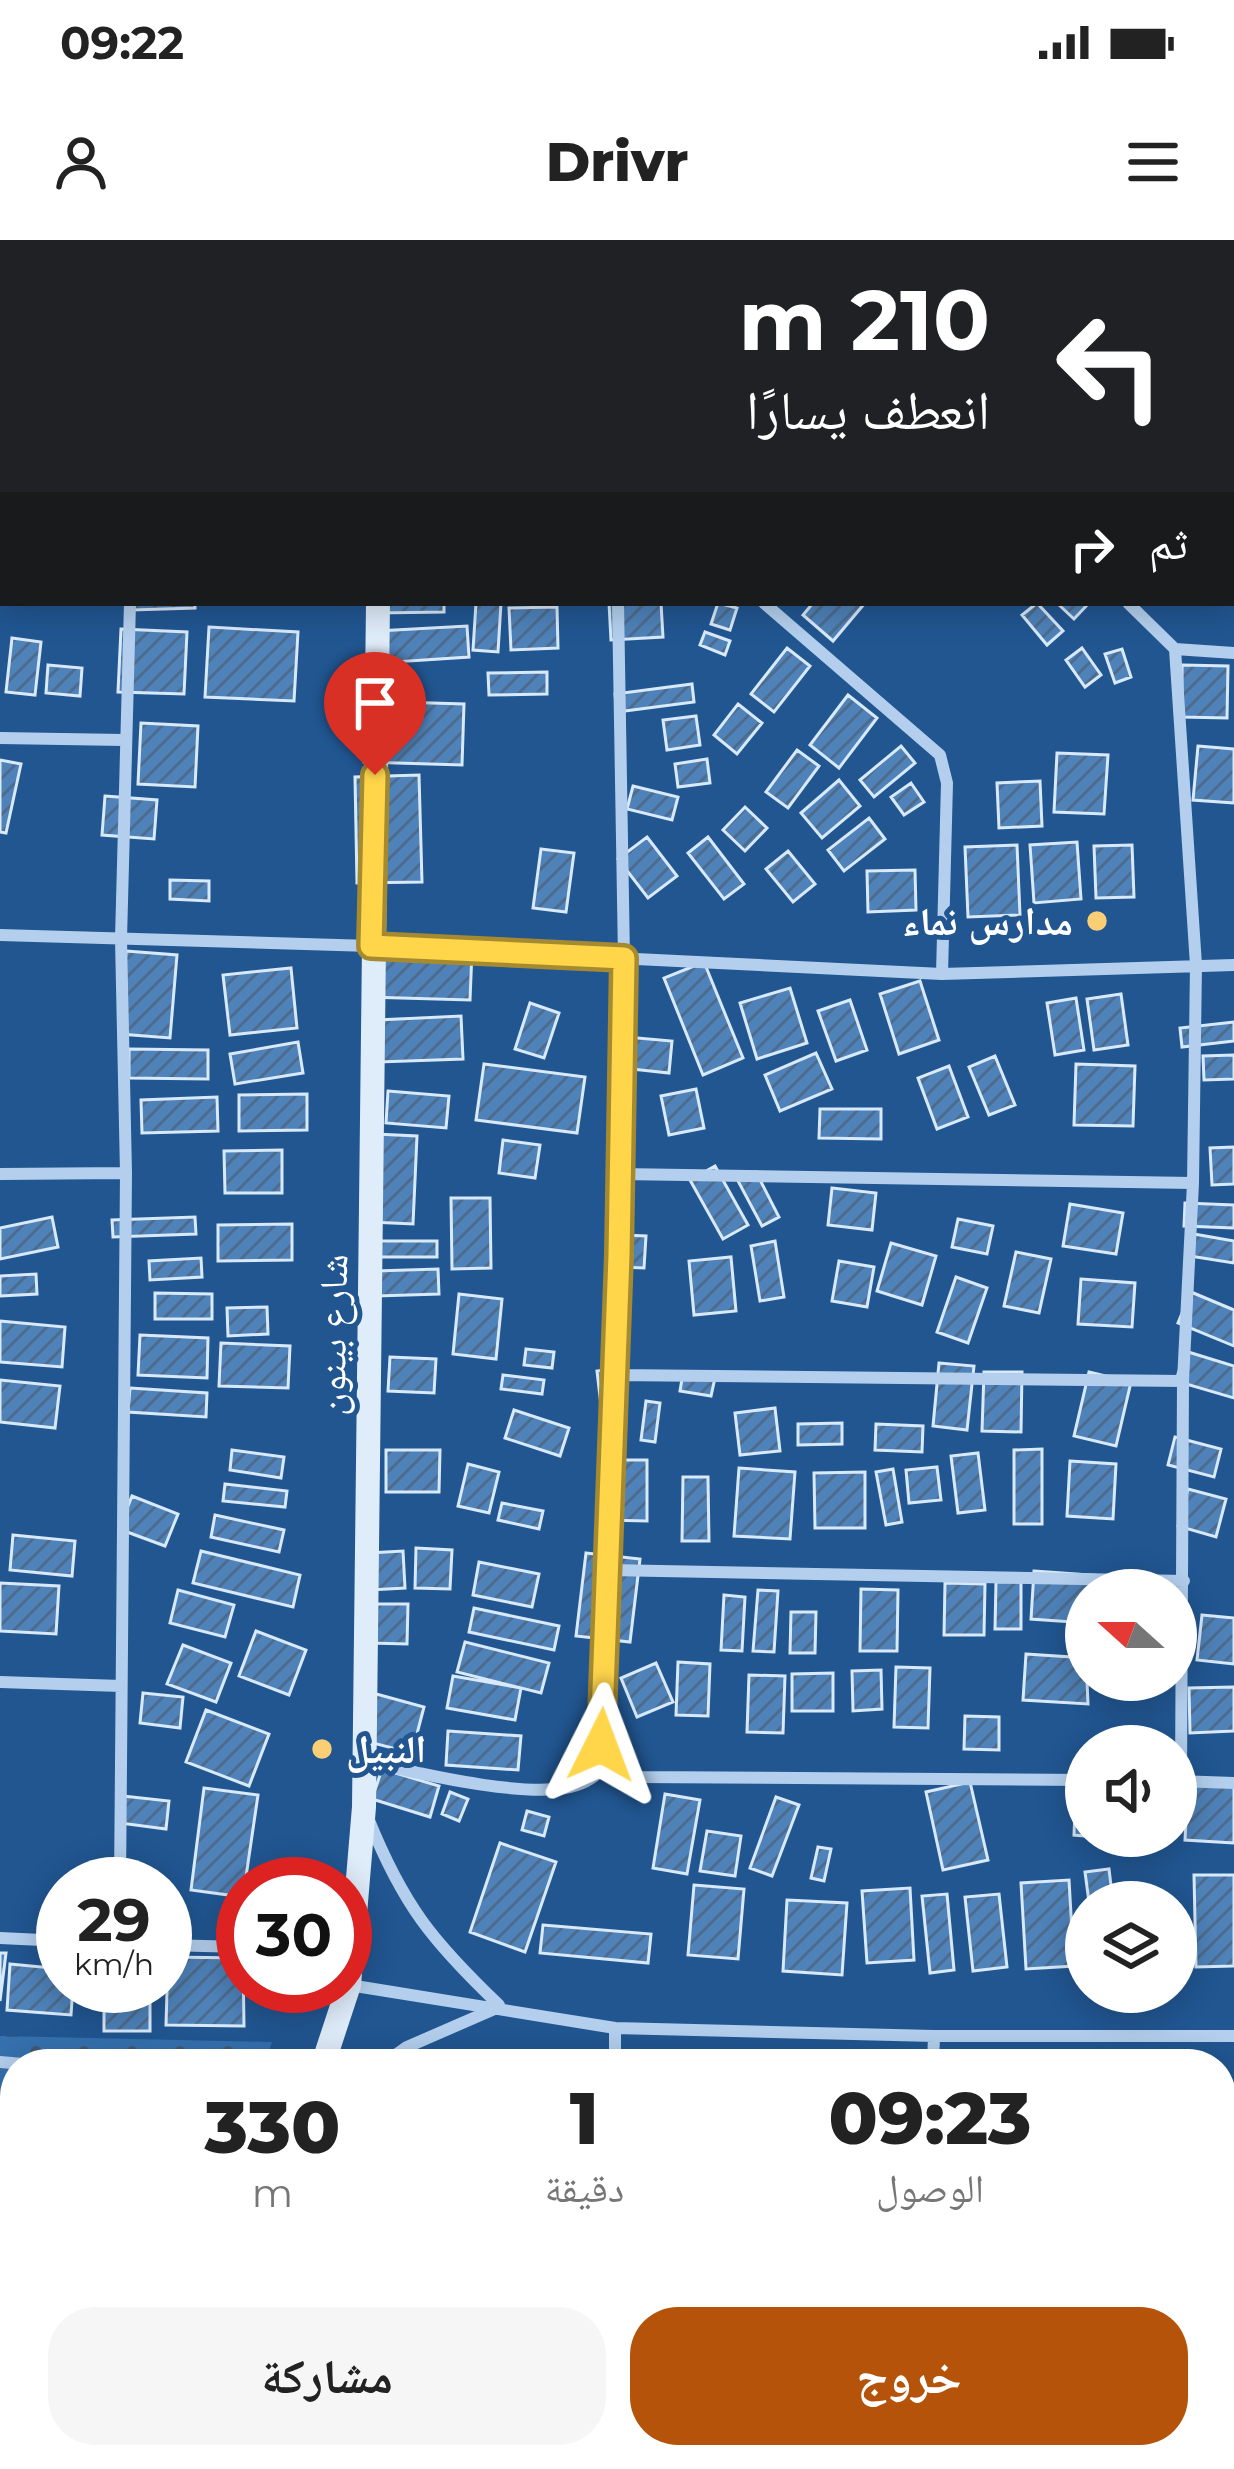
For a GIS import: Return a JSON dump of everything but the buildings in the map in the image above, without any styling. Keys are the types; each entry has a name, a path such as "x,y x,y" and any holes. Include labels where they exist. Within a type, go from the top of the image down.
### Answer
{"street":[{"path":"119,1857 126,1173 121,939 130,606"},
{"name":"شارع بينون","path":"358,1857 364,1808 378,606"},
{"path":"618,606 624,958 616,1375 601,1745 608,1764 634,1777 1065,1780"},
{"path":"767,606 940,755 947,784 942,974"},
{"path":"1131,606 1174,649 1196,965 1193,1183 1183,1381 1184,1569"},
{"path":"1174,649 1234,653"},
{"path":"0,738 124,740"},
{"path":"0,935 371,946 942,974 1234,965"},
{"path":"0,1174 126,1173"},
{"path":"621,1174 1193,1183"},
{"path":"616,1375 1183,1381"},
{"path":"609,1570 1065,1579"},
{"path":"0,1682 121,1686"},
{"path":"364,1761 443,1779 550,1787 574,1787 608,1764"},
{"path":"1197,1782 1234,1783"},
{"path":"364,1808 388,1869 415,1918 500,2006"},
{"path":"0,1938 36,1940"},
{"path":"372,1988 615,2028 934,2036 1234,2036"},
{"path":"404,2049 500,2006"},
{"name":"شارع بينون","path":"328,2049 340,2013"},
{"path":"615,2028 615,2049"},
{"path":"934,2036 934,2049"}],"green space":[{"path":"0,2036 272,2042 270,2049 0,2049"}],"place":[{"name":"مدارس نماء","path":"1097,921"},
{"name":"النبيل","path":"322,1749"}],"route":[{"path":"375,775 371,946 624,958 619,1255 601,1745"}]}
